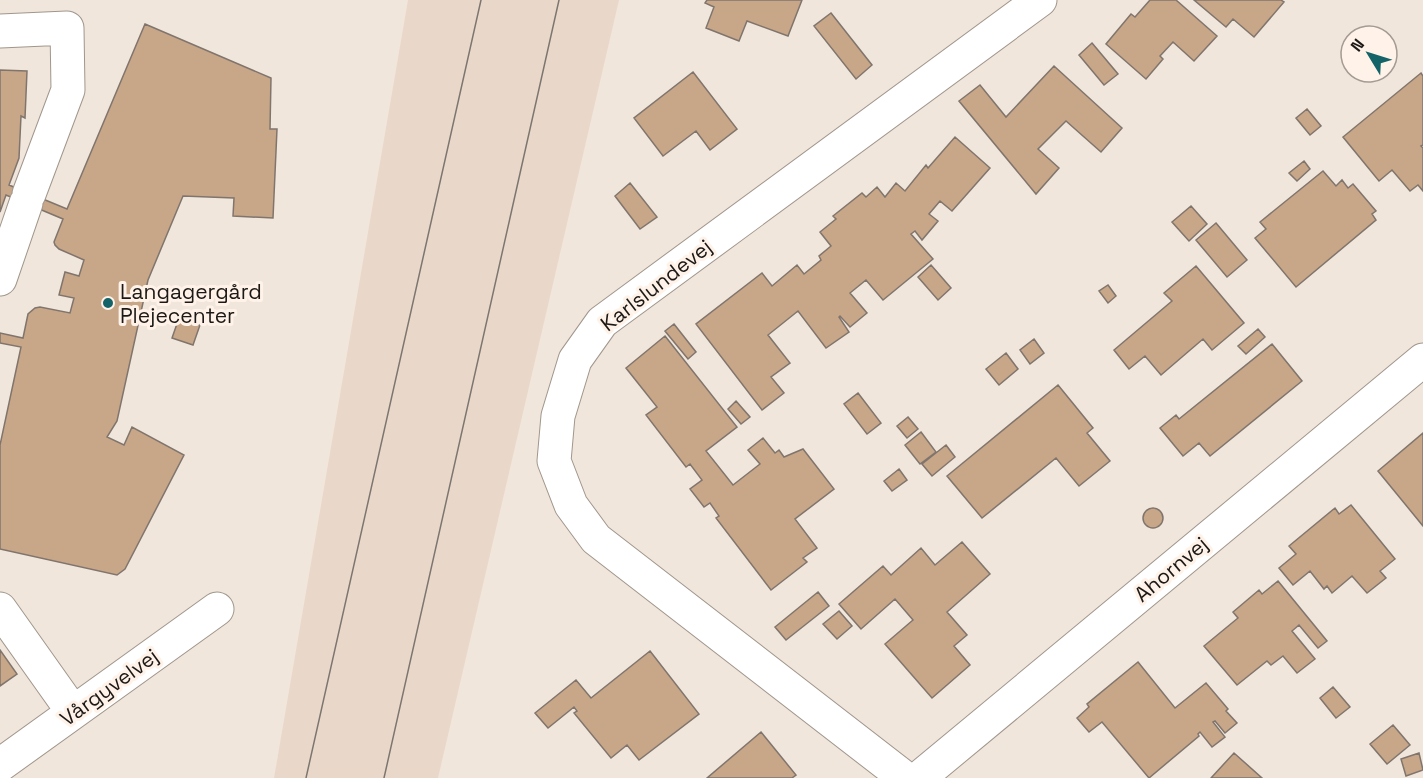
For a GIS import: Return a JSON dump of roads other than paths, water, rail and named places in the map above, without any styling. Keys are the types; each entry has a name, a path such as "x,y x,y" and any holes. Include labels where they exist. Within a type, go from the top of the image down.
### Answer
{"street":[{"name":"Karlslundevej","path":"904,778 596,539 571,505 554,461 558,416 575,360 602,322 1040,0"},
{"path":"0,31 67,28 68,90 1,268"},
{"name":"Ahornvej","path":"919,778 1423,360"},
{"path":"0,609 73,712"},
{"name":"Vårgyvelvej","path":"0,765 217,609"}],"tram line":[{"path":"306,778 481,0"},
{"path":"384,778 559,0"}],"place":[{"name":"Langagergård Plejecenter","path":"108,303"}]}
